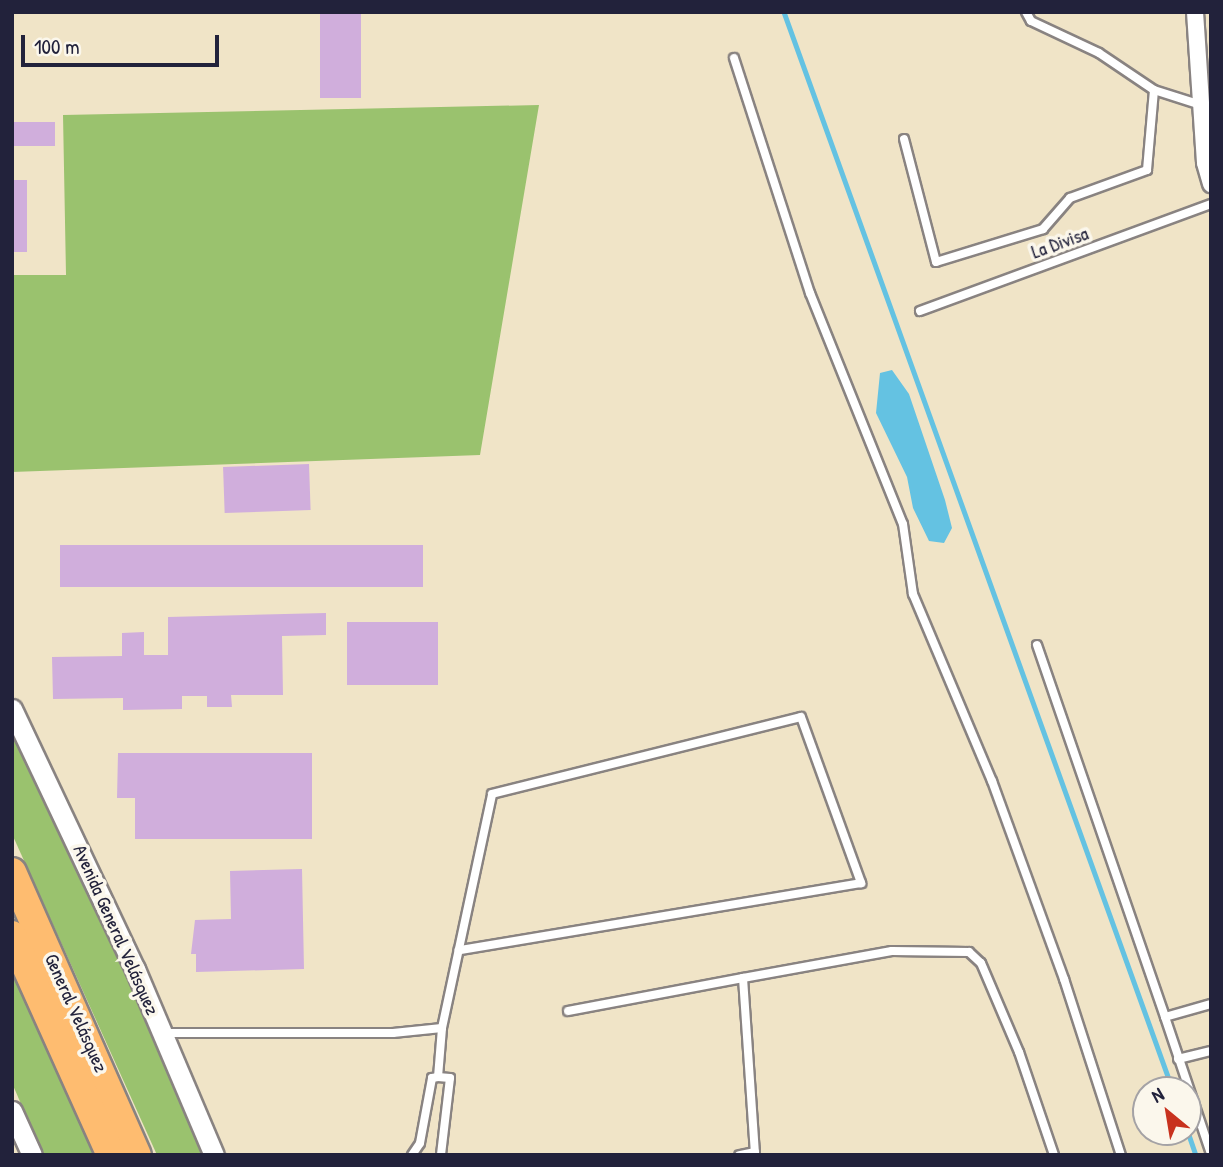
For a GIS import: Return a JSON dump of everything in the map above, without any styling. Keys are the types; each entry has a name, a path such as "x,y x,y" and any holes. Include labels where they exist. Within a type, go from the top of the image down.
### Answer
{"highway":[{"name":"General Velásquez","path":"12,872 137,1155"},
{"name":"General Velásquez","path":"12,935 111,1155"}],"street":[{"path":"1195,12 1205,163 1211,184"},
{"name":"Avenida General Velásquez","path":"12,709 163,1032 214,1155"},
{"path":"12,1111 32,1155"}],"lane":[{"path":"1026,12 1031,21 1099,53 1154,90 1201,105"},
{"path":"734,58 806,280 903,524 913,594 992,781 1064,979 1121,1155"},
{"path":"904,139 936,262 1043,229 1070,198 1147,170 1154,90"},
{"name":"La Divisa","path":"920,311 1211,204"},
{"path":"1037,645 1211,1154"},
{"path":"439,1077 442,1028 492,794 801,718 862,883 459,950"},
{"path":"568,1011 892,951 969,952 981,963 1019,1052 1054,1155"},
{"path":"739,1155 755,1153 743,978"},
{"path":"1165,1017 1211,1004"},
{"path":"163,1032 393,1033 442,1028"},
{"path":"1178,1059 1211,1051"},
{"path":"412,1155 420,1143 432,1078 439,1077 450,1078 441,1155"}],"green space":[{"path":"539,105 480,455 12,472 12,275 66,275 63,115"},
{"path":"12,725 78,861 205,1155 157,1155 12,834"},
{"path":"12,965 97,1155 43,1155 12,1083"}],"water":[{"path":"892,370 909,394 945,500 952,528 944,543 929,541 913,508 907,477 876,413 880,373"}],"building":[{"path":"320,12 361,12 361,98 320,98"},
{"path":"12,122 55,122 55,146 12,146"},
{"path":"12,180 27,180 27,252 12,252"},
{"path":"309,464 311,510 225,513 223,467"},
{"path":"60,545 423,545 423,587 60,587"},
{"path":"326,613 326,635 282,636 283,695 231,695 232,707 207,707 207,696 182,696 182,709 123,710 123,698 53,699 52,657 122,656 122,633 144,632 144,655 168,655 168,617"},
{"path":"347,622 438,622 438,685 347,685"},
{"path":"118,753 312,753 312,839 135,839 135,798 117,798"},
{"path":"302,869 304,969 196,972 196,954 191,954 195,920 231,919 230,871"}],"waterway":[{"path":"784,12 1168,1076"},
{"path":"1193,1146 1196,1155"}]}
